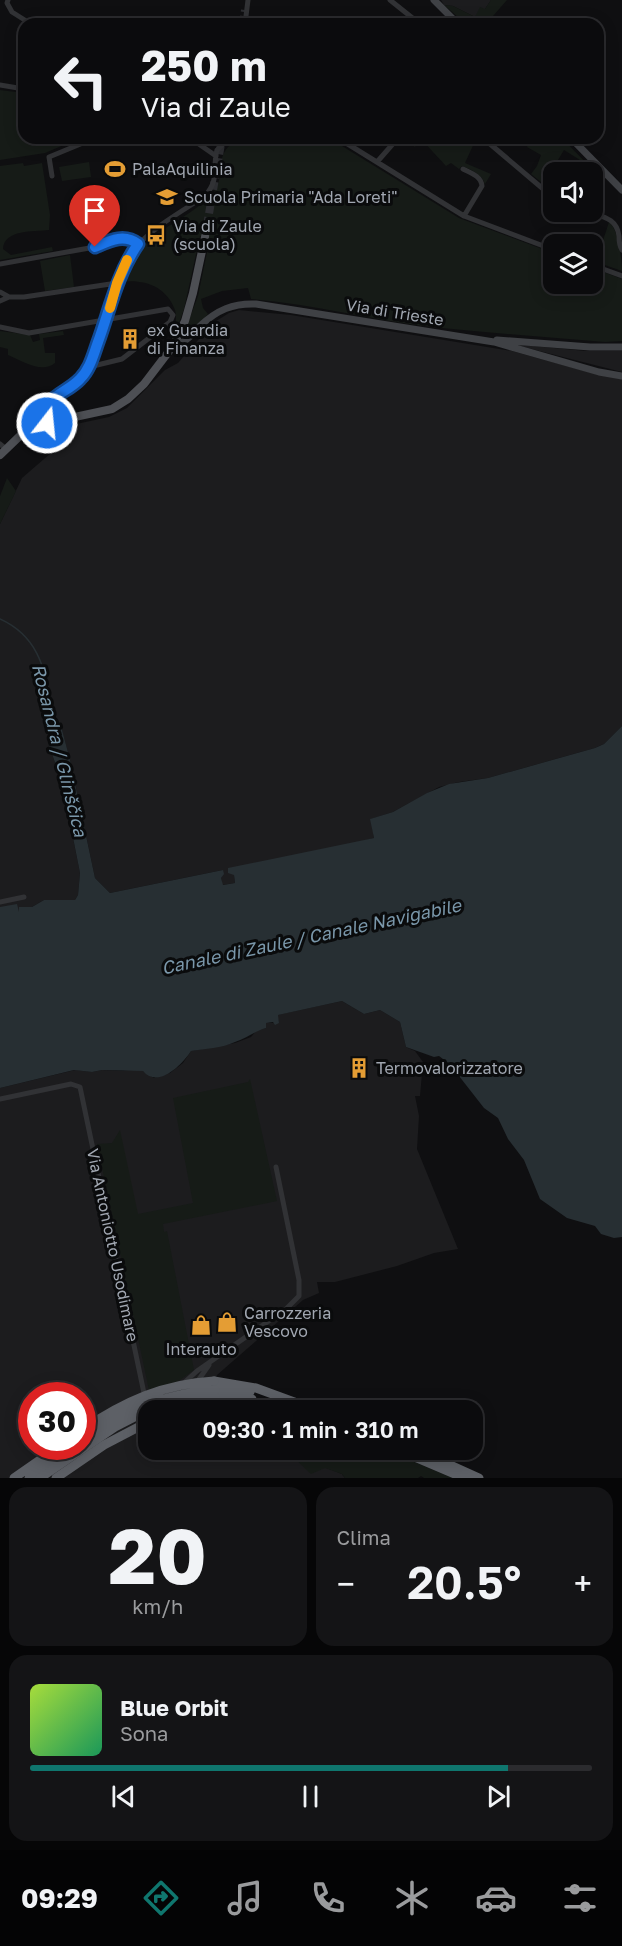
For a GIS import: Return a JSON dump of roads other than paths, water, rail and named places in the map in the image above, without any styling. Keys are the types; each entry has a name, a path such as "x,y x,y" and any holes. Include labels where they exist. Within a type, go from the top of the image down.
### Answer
{"highway":[{"path":"96,1422 150,1393 177,1385 215,1389 256,1400"},
{"path":"96,1431 145,1404 179,1394 215,1389 256,1388 289,1400"},
{"path":"183,1400 215,1389"},
{"path":"42,1478 115,1427 138,1416"},
{"path":"56,1478 138,1419"},
{"path":"14,1478 39,1460"},
{"path":"29,1478 54,1460"},
{"path":"424,1460 464,1478"},
{"path":"439,1460 479,1478"}],"main road":[{"path":"2,449 26,430 47,423 112,409 144,384 173,346 190,307 205,237"}],"street":[{"path":"8,0 7,3 12,12 22,18"},
{"path":"390,0 412,18"},
{"path":"435,0 452,18"},
{"path":"246,1 247,18"},
{"path":"0,85 18,88"},
{"path":"52,176 49,157 80,144"},
{"path":"200,144 216,156"},
{"path":"26,430 53,398 77,383 89,367 127,260 138,244 210,190 216,174 217,150 224,144"},
{"path":"348,144 464,216 543,246"},
{"path":"377,162 393,144"},
{"path":"490,144 543,188"},
{"path":"577,144 622,190"},
{"path":"463,169 477,177 482,186 464,216"},
{"path":"603,217 612,221 617,228 622,250"},
{"path":"0,264 80,250 125,238 130,238 138,244"},
{"path":"603,269 622,276"},
{"path":"0,301 9,297 24,297 117,283"},
{"path":"0,292 9,297"},
{"name":"Via di Trieste","path":"173,346 187,340 218,311 242,303 474,338 599,372 622,376"},
{"path":"0,327 29,333 168,309 172,315 170,322 126,356 116,361 89,367"},
{"path":"474,338 622,347"},
{"path":"47,423 48,404"},
{"path":"0,902 24,897"},
{"name":"Via Antoniotto Usodimare","path":"0,1099 71,1084 78,1085 81,1089 146,1400"},
{"path":"163,1400 196,1371 286,1309 299,1296 299,1280 276,1167"},
{"path":"175,1400 187,1392 212,1362"},
{"path":"96,1431 125,1413 138,1412"},
{"path":"22,1478 51,1460"}],"water":[{"name":"Canale di Zaule / Canale Navigabile","path":"60,722 95,878 110,893 223,870 224,874 221,878 223,885 235,883 234,875 228,873 228,868 374,838 370,819 393,812 427,793 449,784 488,778 595,748 604,744 622,726 622,1237 614,1238 601,1234 595,1226 567,1218 540,1199 524,1160 508,1139 498,1118 484,1108 459,1076 449,1073 451,1065 439,1056 434,1057 406,1047 400,1022 380,1010 364,1014 342,1001 278,1015 279,1023 275,1025 273,1022 266,1023 266,1028 230,1044 191,1051 182,1063 162,1076 149,1076 143,1071 74,1070 0,1088 0,907 17,904 19,912 19,907 32,907 44,900 75,900 78,895 80,873 62,782 48,743 47,725"}],"waterway":[{"name":"Rosandra / Glinščica","path":"0,619 27,638 35,650 46,677 56,724"}],"tunnel":[{"path":"244,18 245,10"},
{"path":"205,237 221,144"}],"place":[{"name":"PalaAquilinia","path":"115,169"},
{"name":"Scuola Primaria \"Ada Loreti\"","path":"167,197"},
{"name":"Via di Zaule (scuola)","path":"156,235"},
{"name":"ex Guardia di Finanza","path":"130,339"},
{"name":"Termovalorizzatore","path":"359,1068"},
{"name":"Carrozzeria Vescovo","path":"227,1322"},
{"name":"Interauto","path":"201,1325"}]}
